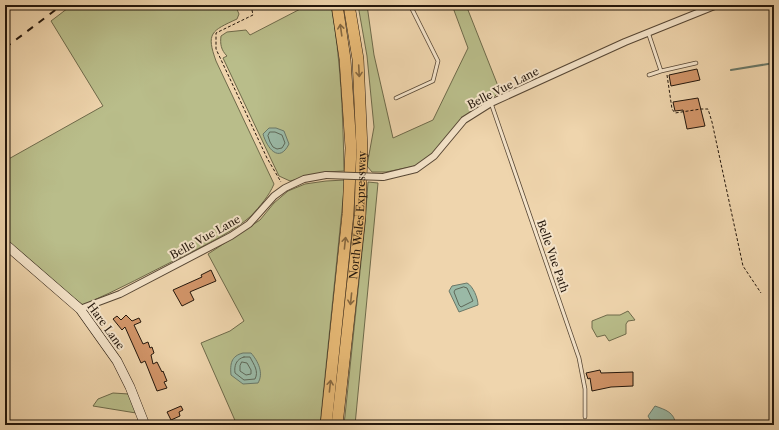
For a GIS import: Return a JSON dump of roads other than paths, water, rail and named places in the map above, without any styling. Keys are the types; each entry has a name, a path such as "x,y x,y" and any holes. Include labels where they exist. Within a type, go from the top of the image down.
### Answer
{"highway":[{"name":"North Wales Expressway","path":"326,425 348,214 351,148 345,59 337,5"},
{"name":"North Wales Expressway","path":"337,425 360,216 362,148 358,59 352,8"}],"street":[{"name":"Belle Vue Lane","path":"80,309 120,294 231,236 249,224 274,196 285,188 304,179 326,175 384,177 416,169 434,156 464,120 491,103 648,32 717,5"},
{"name":"Hare Lane","path":"5,244 80,309 117,361 130,387 145,425"}],"lane":[{"path":"396,98 433,81 438,61 410,5"},
{"path":"648,32 661,71"},
{"path":"649,75 696,63"},
{"name":"Belle Vue Path","path":"491,103 579,358 585,389 586,417"}],"water":[{"path":"269,128 276,128 284,131 289,144 281,153 274,152 267,144 263,134"},
{"path":"467,283 475,292 478,305 459,312 449,291 452,286"},
{"path":"243,353 251,353 258,363 260,379 258,383 243,384 231,375 232,361 236,356"},
{"path":"655,406 666,410 671,414 676,425 653,425 648,416"}],"waterway":[{"path":"731,70 774,63"}],"railway":[{"path":"5,48 62,5"}]}
